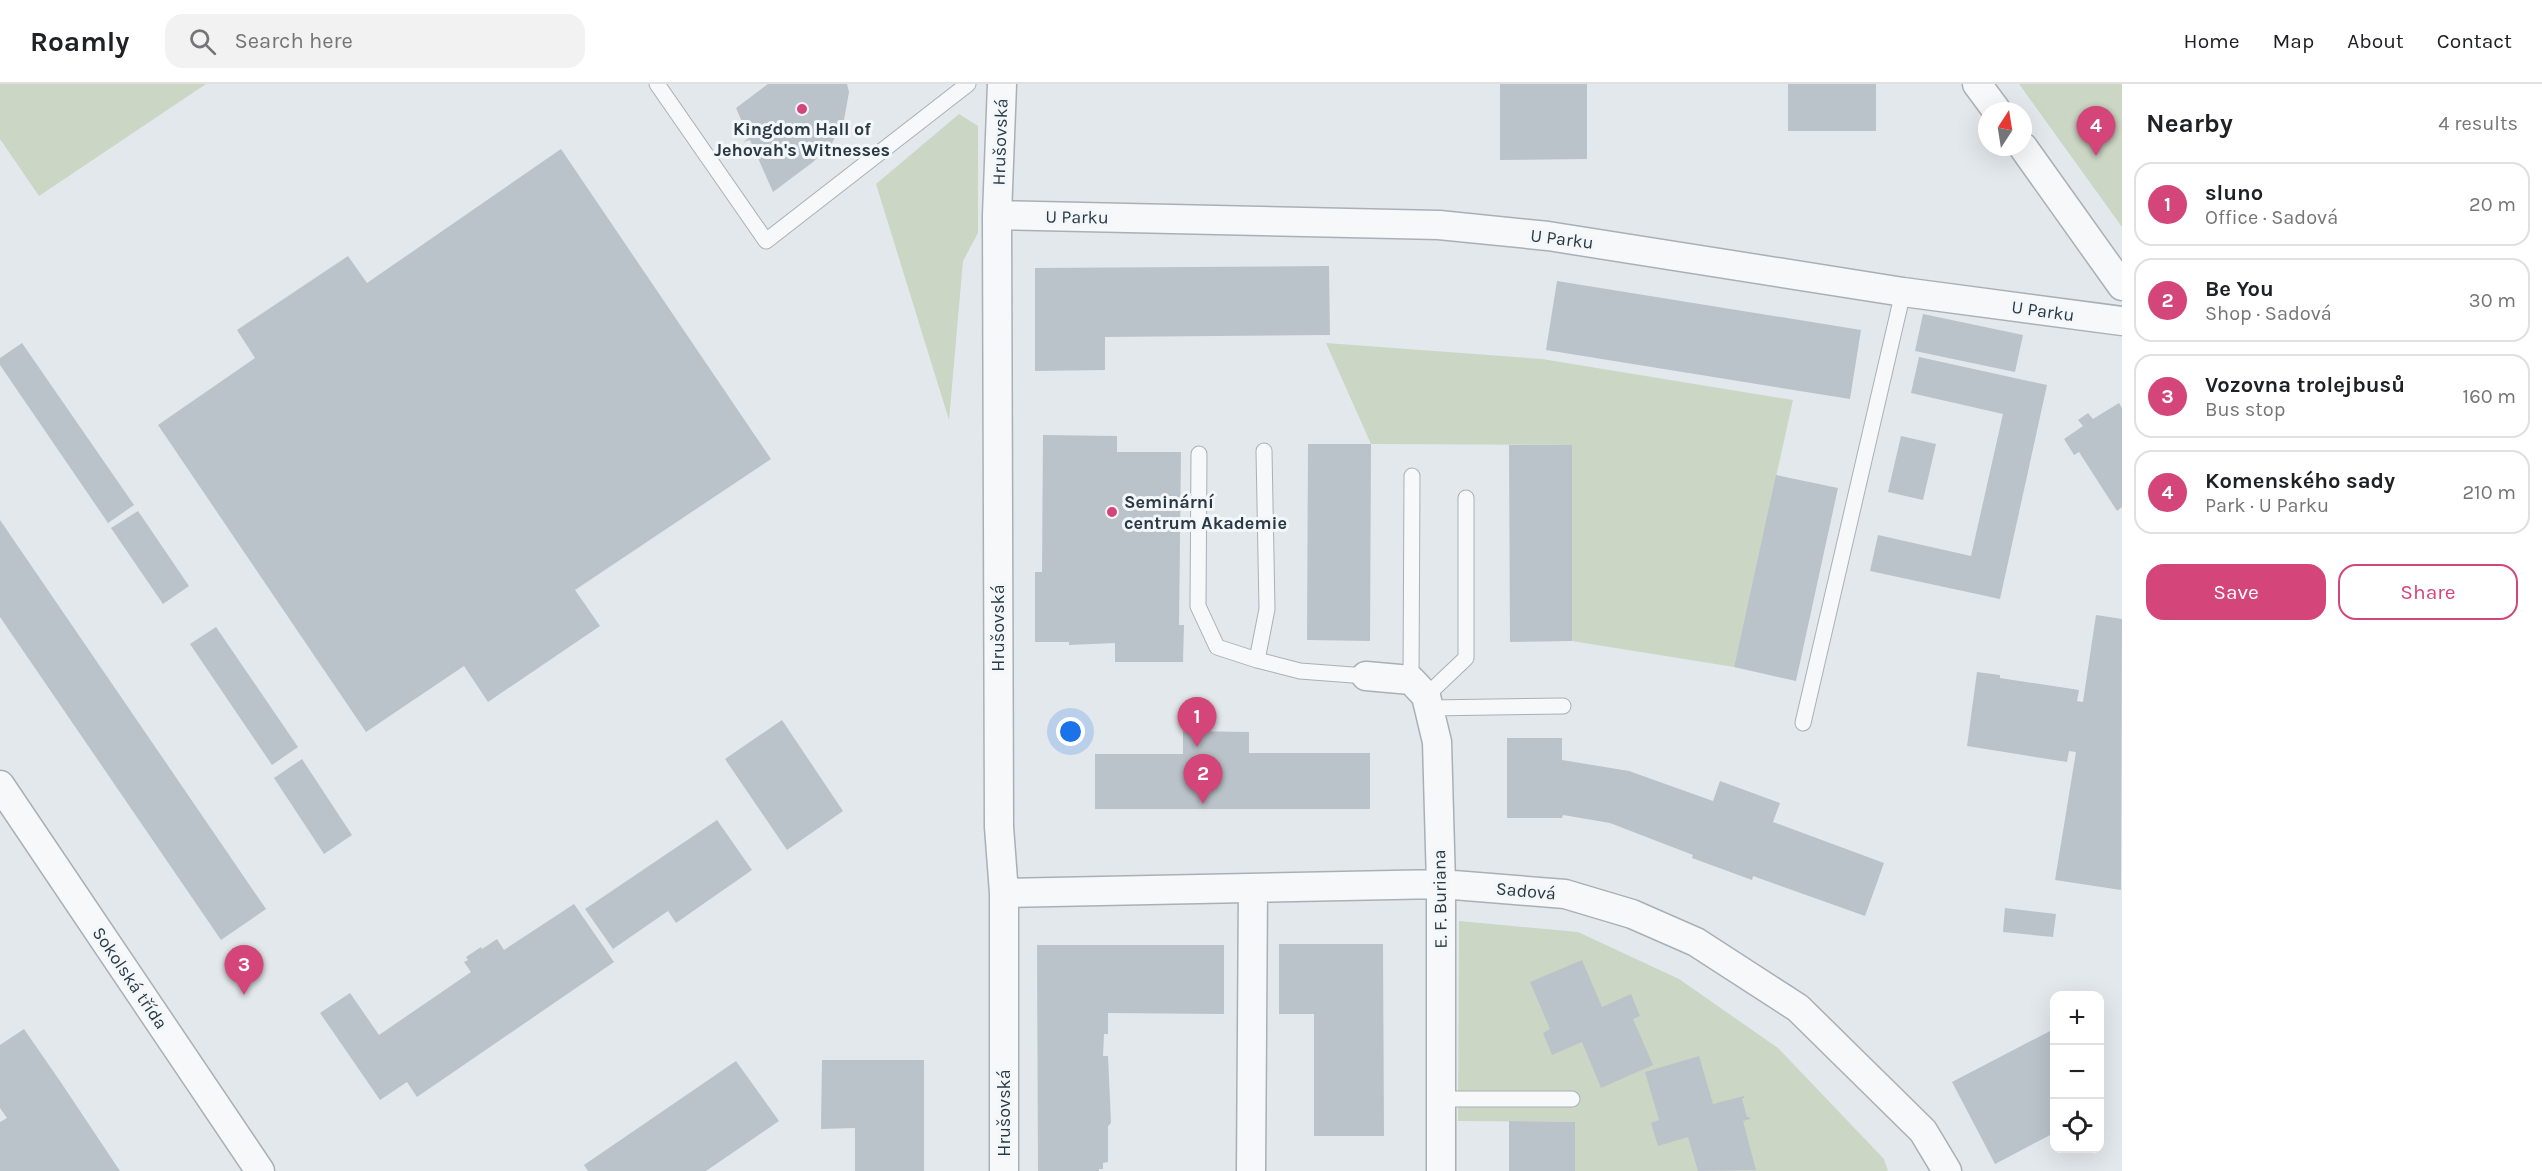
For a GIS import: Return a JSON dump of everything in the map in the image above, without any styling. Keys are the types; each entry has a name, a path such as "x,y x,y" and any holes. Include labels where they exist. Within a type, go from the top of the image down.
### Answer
{"street":[{"name":"Hrušovská","path":"1002,84 998,215 999,827 1004,893 1004,1171"},
{"path":"1977,84 1990,102"},
{"path":"2029,156 2122,286"},
{"name":"U Parku","path":"998,215 1439,225 1548,236 1903,291 2122,321"},
{"path":"1366,676 1422,694"},
{"name":"E. F. Buriana","path":"1422,694 1437,742 1441,1171"},
{"name":"Sokolská třída","path":"0,785 260,1171"},
{"name":"Sadová","path":"1004,893 1440,884 1565,894 1632,914 1696,942 1798,1008 1923,1131 1947,1171"},
{"path":"1251,1171 1252,888"}],"lane":[{"path":"657,84 766,241 968,84"},
{"path":"1803,723 1903,291"},
{"path":"1257,660 1267,609 1264,451"},
{"path":"1199,454 1198,606 1217,647 1300,671 1366,676"},
{"path":"1412,476 1422,694"},
{"path":"1422,694 1466,658 1466,498"},
{"path":"1422,694 1563,706"},
{"path":"1441,1099 1572,1098"}],"green space":[{"path":"0,84 206,84 39,196 0,139"},
{"path":"2019,84 2122,84 2122,227 2032,102"},
{"path":"959,114 978,126 978,233 963,261 949,420 876,184"},
{"path":"1326,343 1542,359 1793,400 1734,667 1572,641 1572,445 1371,444"},
{"path":"1459,921 1578,932 1679,979 1778,1048 1884,1159 1888,1171 1575,1171 1574,1122 1458,1121"}],"building":[{"path":"768,84 847,84 849,92 844,120 832,143 813,162 773,192 750,140 743,142 749,138 736,108"},
{"path":"1500,84 1587,84 1587,159 1500,160"},
{"path":"1788,84 1876,84 1876,131 1788,131"},
{"path":"561,149 771,459 575,590 600,626 488,702 464,666 366,732 158,425 255,358 237,330 348,256 367,283"},
{"path":"1329,266 1330,335 1105,337 1105,370 1035,371 1035,268"},
{"path":"1557,281 1861,330 1850,399 1546,350"},
{"path":"1923,314 2023,335 2015,372 1915,351"},
{"path":"22,343 134,505 108,523 0,365 0,358"},
{"path":"1919,357 2047,385 2000,599 1870,571 1878,535 1971,556 2003,414 1911,393"},
{"path":"2119,403 2122,408 2122,507 2117,511 2079,452 2074,455 2064,439 2083,426 2078,420 2088,413 2093,419"},
{"name":"Seminární centrum Akademie","path":"1043,435 1117,436 1117,452 1181,452 1179,625 1184,625 1183,662 1115,662 1115,643 1069,645 1069,642 1035,642 1035,572 1042,572"},
{"path":"1901,436 1936,444 1923,500 1888,492"},
{"path":"1308,444 1371,444 1370,641 1307,640"},
{"path":"1509,445 1572,445 1572,641 1510,642"},
{"path":"1776,475 1838,488 1796,681 1734,667"},
{"path":"138,511 189,586 163,604 111,528"},
{"path":"0,520 266,909 221,940 0,617"},
{"path":"2096,615 2122,619 2121,890 2055,880 2076,752 2069,751 2067,762 1967,746 1977,672 2000,675 2000,678 2079,690 2077,701 2083,702"},
{"path":"216,627 298,747 272,765 190,644"},
{"path":"782,720 843,811 787,850 725,759"},
{"path":"1183,731 1249,732 1249,753 1370,753 1370,809 1095,809 1095,754 1183,754"},
{"path":"1507,738 1562,738 1562,760 1629,771 1713,801 1720,781 1780,803 1773,822 1884,863 1865,916 1753,876 1752,880 1692,858 1693,855 1610,823 1563,815 1562,818 1507,818"},
{"path":"302,759 352,835 324,854 274,778"},
{"path":"717,820 752,870 676,923 668,911 613,949 585,909"},
{"path":"574,904 614,962 417,1097 407,1082 380,1100 320,1013 350,993 379,1035 471,972 464,962 468,960 466,957 497,939 504,950"},
{"path":"2005,908 2056,914 2053,937 2003,932"},
{"path":"1279,944 1383,944 1384,1136 1314,1136 1314,1014 1279,1014"},
{"path":"1037,945 1224,945 1224,1014 1108,1013 1108,1034 1104,1034 1103,1056 1108,1056 1111,1123 1108,1126 1108,1162 1103,1163 1103,1169 1099,1171 1038,1171"},
{"path":"1582,960 1602,1007 1631,994 1640,1016 1633,1019 1653,1065 1601,1088 1582,1042 1552,1055 1543,1033 1550,1029 1530,982"},
{"path":"24,1029 120,1171 0,1171 0,1122 7,1118 0,1108 0,1045"},
{"path":"2050,1031 2050,1135 1995,1164 1952,1082"},
{"path":"1699,1056 1713,1104 1744,1096 1742,1099 1747,1117 1750,1119 1743,1121 1756,1170 1698,1171 1688,1137 1658,1146 1651,1123 1659,1120 1645,1072"},
{"path":"822,1060 924,1060 924,1171 855,1171 855,1128 821,1129"},
{"path":"736,1061 779,1121 706,1171 588,1171 584,1165"},
{"path":"1509,1121 1575,1122 1575,1171 1509,1171"}],"place":[{"name":"Kingdom Hall of Jehovah's Witnesses","path":"802,109"},
{"name":"Komenského sady","path":"2096,156"},
{"name":"Seminární centrum Akademie","path":"1112,512"},
{"name":"sluno","path":"1197,747"},
{"name":"Be You","path":"1203,804"},
{"name":"Vozovna trolejbusů","path":"244,995"}]}
